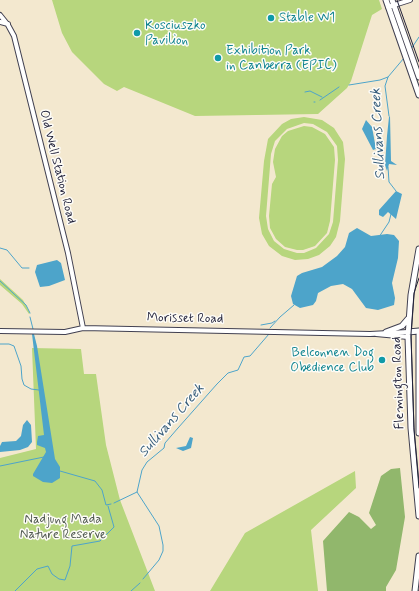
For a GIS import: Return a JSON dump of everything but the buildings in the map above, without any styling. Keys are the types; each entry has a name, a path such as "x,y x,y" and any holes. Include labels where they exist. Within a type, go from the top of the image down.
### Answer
{"main road":[{"path":"391,2 419,77"},
{"path":"391,2 403,50 419,95"},
{"name":"Flemington Road","path":"419,249 408,319 411,428 419,516"},
{"path":"386,332 402,326 408,319"},
{"path":"408,334 419,335"},
{"name":"Flemington Road","path":"419,335 419,433"},
{"path":"414,591 419,556"},
{"path":"418,591 419,577"}],"street":[{"path":"391,2 410,0"},
{"name":"Old Well Station Road","path":"0,15 14,36 79,300 83,328"},
{"path":"0,22 8,25"},
{"name":"Morisset Road","path":"0,331 65,332 83,328 408,334"},
{"name":"Morisset Road","path":"370,334 386,332 408,334"}],"green space":[{"name":"Exhibition Park in Canberra (EPIC)","path":"52,0 379,0 382,9 372,15 351,81 347,88 318,114 195,116 124,87 117,91 104,84 72,52 62,33"},
{"path":"304,117 322,120 334,128 343,142 345,159 340,221 336,237 330,246 319,255 308,259 295,260 282,256 269,246 262,234 259,218 264,161 268,139 282,124 291,119","holes":["304,123 313,124 327,132 337,146 338,160 333,222 329,234 316,248 304,253 297,253 284,249 274,241 268,229 266,216 271,154 275,141 287,129"]},
{"path":"304,126 312,127 325,134 334,147 335,160 330,221 327,233 315,246 303,250 297,250 285,247 276,239 270,228 269,216 272,184 276,177 273,162 275,149 282,136 288,131"},
{"path":"0,279 23,300 30,313 29,314 22,304 0,285"},
{"name":"Nadjung Mada Nature Reserve","path":"32,348 81,349 84,374 96,374 106,445 120,500 155,591 0,591 0,458 36,449"},
{"path":"400,468 405,517 396,570 386,587 386,591 327,591 323,541 349,512 359,517 371,529 376,525 369,513 381,476 391,469"},
{"path":"355,471 356,488 311,530 318,591 210,591 245,533"}],"water":[{"path":"390,116 391,161 397,165 389,164 387,171 385,165"},
{"path":"366,120 372,127 376,149 373,150 362,129"},
{"path":"396,191 402,194 396,219 388,212 383,217 379,215 379,210"},
{"path":"357,228 371,236 387,234 394,235 399,241 398,258 392,283 395,298 394,305 378,310 366,308 352,289 343,284 331,286 318,293 316,301 313,305 300,308 293,304 291,296 297,276 322,267 337,256 345,247 349,233"},
{"path":"57,260 61,263 65,280 49,286 40,287 35,272 37,265"},
{"path":"32,334 34,334 37,346 55,459 60,467 60,478 52,483 43,482 33,476 46,452 45,448 37,445 38,436 44,435"},
{"path":"27,420 31,425 32,442 28,447 20,450 0,452 2,442 16,441 21,436 23,425"},
{"path":"190,437 193,438 191,448 183,451 176,448 186,446"}],"waterway":[{"name":"Sullivans Creek","path":"411,49 419,37"},
{"name":"Sullivans Creek","path":"389,116 385,86 388,77 404,58"},
{"path":"349,85 380,80 388,77"},
{"path":"320,100 339,87"},
{"path":"305,92 310,91 322,97"},
{"name":"Sullivans Creek","path":"388,167 389,182 396,191"},
{"name":"Sullivans Creek","path":"379,237 389,222 391,214"},
{"path":"0,248 7,250 22,268 29,268"},
{"path":"0,281 26,305 30,313"},
{"name":"Sullivans Creek","path":"270,328 294,305"},
{"path":"30,317 33,329"},
{"path":"261,325 275,321"},
{"name":"Sullivans Creek","path":"143,579 159,560 163,551 163,545 159,526 137,492 142,470 147,462 164,448 165,443 217,384 228,373 238,370 244,357 250,356 269,334"},
{"path":"0,344 9,344 14,346 21,366 24,385 31,389 39,390"},
{"path":"0,466 44,457"},
{"path":"60,471 95,481 102,490 106,505 111,504"},
{"path":"114,503 137,492"},
{"path":"15,591 37,569 48,566 52,574 59,579 65,580 70,566 72,546 100,541 114,527 108,506"},
{"name":"Sullivans Creek","path":"131,591 140,583"}],"tram line":[{"path":"397,0 419,62"},
{"path":"419,278 414,293 411,334 414,430 419,488"}],"place":[{"name":"Stable W1","path":"271,18"},
{"name":"Kosciuszko Pavilion","path":"137,33"},
{"name":"Exhibition Park in Canberra (EPIC)","path":"218,58"},
{"name":"Belconnen Dog Obedience Club","path":"382,360"}]}
